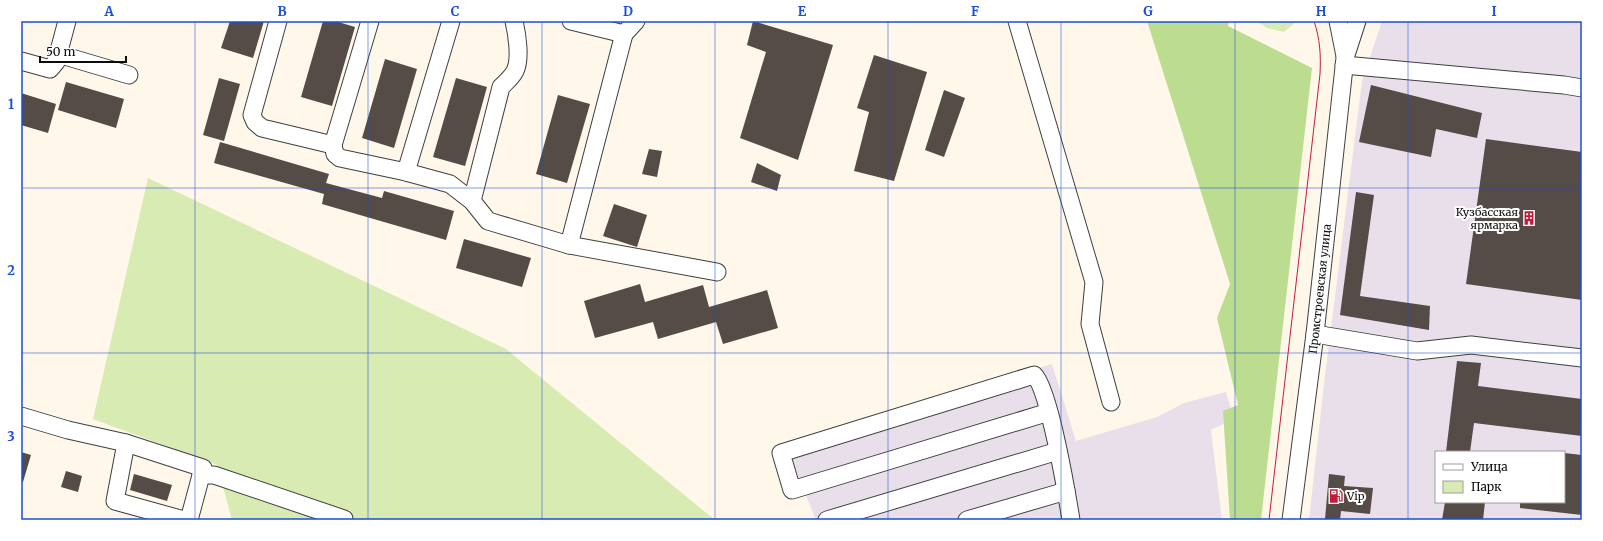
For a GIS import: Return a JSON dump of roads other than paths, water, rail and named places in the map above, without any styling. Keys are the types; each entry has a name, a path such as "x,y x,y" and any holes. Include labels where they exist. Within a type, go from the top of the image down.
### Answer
{"street":[{"path":"21,61 50,68 56,62 67,21"},
{"path":"278,21 252,115 255,122 262,128 333,146"},
{"path":"370,21 333,146 335,154 340,158 406,172 450,184 472,201 488,221 568,245 717,272"},
{"path":"406,172 451,21"},
{"path":"472,201 501,87 516,70 518,37 514,21"},
{"path":"571,21 624,34"},
{"path":"568,245 624,34 636,21"},
{"path":"1017,21 1094,282 1090,324 1111,402"},
{"path":"1338,21 1345,61"},
{"path":"1345,61 1357,21"},
{"path":"58,54 129,75"},
{"path":"1345,61 1582,88"},
{"name":"Промстроевская улица","path":"1291,520 1315,334 1345,61"},
{"path":"1315,334 1417,351 1471,345 1582,358"},
{"path":"1049,412 792,490 781,454 1034,375 1038,378 1049,412 1072,520"},
{"path":"21,416 68,430 126,443 203,468 189,520"},
{"path":"126,443 115,500 184,520"},
{"path":"827,520 1058,451"},
{"path":"200,475 214,475 344,520"},
{"path":"967,520 1066,491"}],"tram line":[{"path":"1269,520 1320,74 1320,47 1314,21"}],"place":[{"name":"Кузбасская ярмарка","path":"1529,218"},
{"name":"Vip","path":"1336,496"}]}
